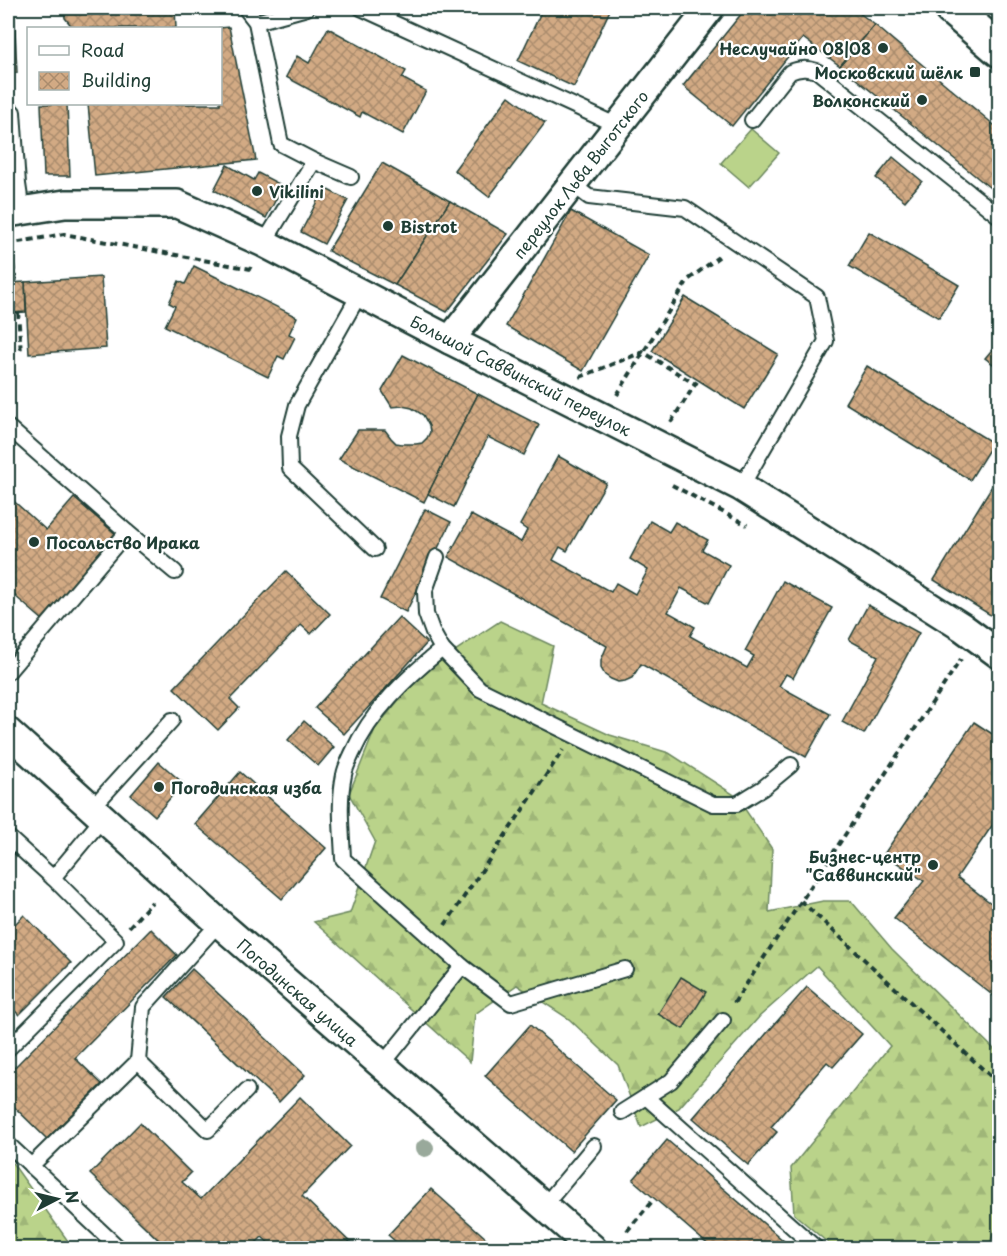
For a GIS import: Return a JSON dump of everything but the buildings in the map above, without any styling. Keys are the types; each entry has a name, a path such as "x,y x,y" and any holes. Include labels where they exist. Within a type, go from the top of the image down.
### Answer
{"main road":[{"path":"951,8 999,50"}],"street":[{"name":"переулок Льва Выготского","path":"450,340 710,8"},
{"name":"Большой Саввинский переулок","path":"15,212 65,204 177,204 264,243 741,487 962,627 999,655"},
{"name":"Погодинская улица","path":"8,732 219,923 591,1248"}],"lane":[{"path":"245,8 256,22 281,144 351,177"},
{"path":"256,22 307,8"},
{"path":"361,8 618,126"},
{"path":"752,120 790,72 799,68 817,71 999,217"},
{"path":"13,112 18,184 15,212"},
{"path":"264,243 314,161"},
{"path":"572,184 589,197 685,208 817,297 826,342 741,487"},
{"path":"360,293 297,405 289,436 290,468 375,549"},
{"path":"8,428 175,572"},
{"path":"8,672 127,532"},
{"path":"437,557 425,591 426,614 442,649 480,689 713,804 737,804 763,788 791,765"},
{"path":"442,649 412,673 388,698 358,741 344,773 340,805 343,859 462,966 511,1003 625,969"},
{"path":"53,878 97,813 172,720"},
{"path":"8,837 116,941 8,1049"},
{"path":"31,1167 138,1061 143,1007 219,923"},
{"path":"382,1065 462,966"},
{"path":"622,1112 672,1081 723,1020"},
{"path":"138,1061 208,1130 247,1090"},
{"path":"645,1097 816,1248"},
{"path":"8,1144 119,1248"},
{"path":"544,1206 594,1146"}],"path":[{"path":"16,283 9,244 64,234 251,269 261,274"},
{"path":"614,400 688,280 737,243"},
{"path":"18,312 21,353"},
{"path":"574,380 643,352"},
{"path":"643,352 696,382 668,428"},
{"path":"671,485 754,529"},
{"path":"723,1020 963,656"},
{"path":"435,941 573,736"},
{"path":"801,901 999,1084"},
{"path":"116,941 152,902"},
{"path":"627,1231 654,1198"}],"green space":[{"path":"751,129 779,153 749,187 721,163"},
{"path":"500,621 553,646 541,703 610,735 669,753 736,796 772,849 769,912 823,901 851,901 892,949 998,1053 999,1219 988,1248 834,1248 794,1214 791,1168 890,1046 817,966 760,1016 679,1108 641,1127 618,1065 569,1019 517,985 475,1014 470,1062 314,922 350,913 375,841 349,794 375,729 420,674"},
{"path":"8,1151 13,1164 73,1248 8,1248"}],"place":[{"name":"Неслучайно 08|08","path":"883,48"},
{"name":"Московский шёлк","path":"975,72"},
{"name":"Волконский","path":"922,100"},
{"name":"Vikilini","path":"257,191"},
{"name":"Bistrot","path":"388,226"},
{"name":"Посольство Ирака","path":"34,542"},
{"name":"Погодинская изба","path":"159,787"},
{"name":"Бизнес-центр \"Саввинский\"","path":"933,865"}]}
